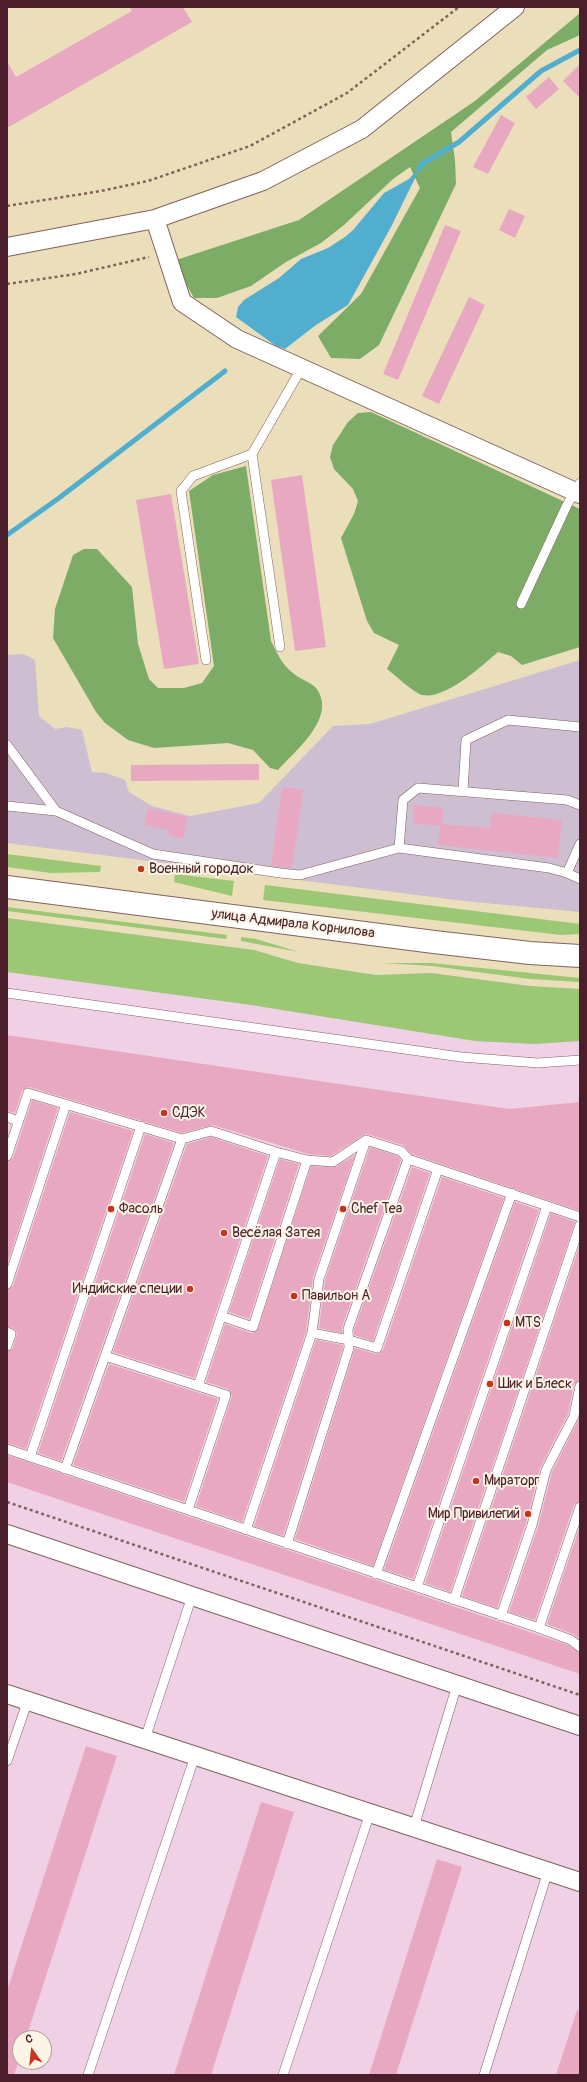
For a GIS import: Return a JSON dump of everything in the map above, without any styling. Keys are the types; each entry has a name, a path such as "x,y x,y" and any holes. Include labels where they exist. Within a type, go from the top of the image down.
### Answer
{"main road":[{"name":"улица Адмирала Корнилова","path":"7,887 434,942 530,953 580,956"}],"street":[{"path":"7,247 155,219 263,181 362,129 515,7"},
{"path":"155,219 182,302 237,339 301,369 578,490"},
{"path":"7,1534 580,1726"},
{"path":"7,1694 580,1882"}],"lane":[{"path":"280,647 252,454 301,369"},
{"path":"206,660 181,491 194,476 252,454"},
{"path":"521,604 566,505 578,490"},
{"path":"463,791 466,740 508,720 580,727"},
{"path":"7,745 56,811"},
{"path":"399,848 403,800 418,788 567,800 580,805"},
{"path":"7,806 56,811 153,854 300,875 399,848 549,868 567,873 580,879"},
{"path":"567,873 580,844"},
{"path":"7,993 460,1057 538,1063 580,1060"},
{"path":"7,1156 28,1093 182,1138 211,1132 307,1160 333,1162 366,1140"},
{"path":"7,1284 66,1104"},
{"path":"7,1117 18,1121"},
{"path":"30,1457 141,1126"},
{"path":"65,1469 182,1138"},
{"path":"366,1140 401,1151 408,1159 580,1217"},
{"path":"246,1530 312,1333 319,1279 366,1140"},
{"path":"198,1386 276,1152"},
{"path":"286,1544 349,1348 348,1329 408,1159"},
{"path":"222,1316 253,1327 307,1160"},
{"path":"312,1333 349,1340 377,1348 438,1169"},
{"path":"376,1574 512,1193"},
{"path":"417,1587 547,1206"},
{"path":"454,1600 580,1225"},
{"path":"7,1332 11,1334 7,1346"},
{"path":"105,1356 226,1395 188,1510"},
{"path":"500,1616 532,1525 546,1470 574,1416 580,1386"},
{"path":"7,1449 539,1628 571,1640 580,1647"},
{"path":"539,1628 580,1507"},
{"path":"145,1739 192,1596"},
{"path":"414,1827 457,1685"},
{"path":"7,1761 28,1700"},
{"path":"88,2075 196,1756"},
{"path":"283,2075 370,1813"},
{"path":"484,2075 548,1871"}],"path":[{"path":"7,206 93,192 148,181 250,146 347,93 459,7"},
{"path":"7,284 76,274 148,257"},
{"path":"7,1502 580,1695"}],"shaded area":[{"path":"23,654 35,660 39,716 55,729 67,727 82,730 92,772 106,773 125,780 129,792 152,806 190,816 259,803 333,726 370,724 580,660 580,912 464,901 7,843 7,655"},
{"path":"7,918 254,950 298,963 376,975 431,973 530,986 580,989 580,2075 7,2075"}],"green space":[{"path":"580,13 580,35 547,50 451,132 455,160 456,184 379,345 360,359 331,358 318,336 361,294 420,188 410,167 393,179 344,225 321,243 286,262 251,286 217,298 194,298 173,261 299,220 475,101"},
{"path":"371,412 580,509 580,647 522,665 511,656 498,652 463,681 441,692 431,695 419,694 387,669 399,645 374,633 367,621 341,538 354,514 358,501 353,489 334,469 330,457 333,445 348,422 358,413"},
{"path":"246,466 271,641 280,658 289,670 314,686 321,699 322,710 312,733 278,770 270,768 253,750 228,743 154,748 128,740 105,723 96,712 53,638 55,609 73,555 84,549 97,549 132,587 138,644 149,679 158,688 184,688 202,683 214,666 189,491 213,475"},
{"path":"7,854 101,866 100,872 51,873 7,867"},
{"path":"175,874 234,881 232,896 174,882"},
{"path":"265,885 580,924 580,934 561,935 263,900"},
{"path":"7,907 227,935 226,939 7,911"},
{"path":"7,918 254,950 298,963 376,975 431,973 530,986 580,989 580,1041 535,1044 475,1041 251,1005 7,972"},
{"path":"241,937 256,939 299,952 241,941"},
{"path":"382,963 432,963 580,978 580,982 530,979 432,966"}],"water":[{"path":"422,164 391,227 348,305 316,325 285,349 276,346 236,317 238,307 244,300 279,278 301,259 328,248 345,237 353,230 384,193 409,179"}],"building":[{"path":"129,7 183,7 192,22 7,128 7,61 16,77 132,11"},
{"path":"580,64 580,98 563,81"},
{"path":"549,77 559,89 536,109 526,97"},
{"path":"501,115 515,123 488,174 473,167"},
{"path":"509,209 525,216 515,238 499,230"},
{"path":"445,225 461,231 398,380 383,374"},
{"path":"469,297 485,305 439,404 422,396"},
{"path":"302,475 326,647 295,651 271,480"},
{"path":"171,494 199,664 164,669 136,500"},
{"path":"259,764 259,780 131,781 131,765"},
{"path":"282,787 303,790 292,868 271,866"},
{"path":"414,805 444,808 442,824 490,828 492,813 562,820 558,858 438,845 440,826 413,823"},
{"path":"148,808 188,817 183,839 168,835 169,830 144,825"},
{"path":"7,1035 509,1109 580,1102 580,1211 411,1154 403,1145 367,1134 363,1135 331,1156 308,1154 213,1125 182,1133 29,1087 22,1091 15,1113 7,1111"},
{"path":"32,1100 58,1108 7,1265 7,1162 13,1158"},
{"path":"70,1112 133,1131 26,1449 7,1443 7,1352 13,1348 17,1333 14,1329 7,1326 7,1290 13,1286"},
{"path":"145,1134 174,1143 61,1461 38,1453"},
{"path":"211,1137 268,1156 194,1378 113,1352 187,1144"},
{"path":"370,1147 398,1156 401,1160 342,1327 342,1333 319,1328 325,1280"},
{"path":"355,1155 313,1277 306,1332 242,1522 196,1506 232,1396 228,1389 206,1382 225,1324 251,1333 257,1331 311,1166 336,1167"},
{"path":"280,1159 299,1164 249,1319 229,1312"},
{"path":"412,1167 430,1173 373,1341 354,1335 354,1330"},
{"path":"442,1177 504,1198 373,1566 295,1539 355,1348 376,1354 383,1350"},
{"path":"515,1202 539,1210 413,1579 384,1570"},
{"path":"551,1213 575,1222 450,1592 425,1583"},
{"path":"580,1244 580,1380 574,1384 568,1414 540,1468 526,1523 497,1608 462,1596"},
{"path":"316,1340 343,1345 343,1347 283,1536 254,1526"},
{"path":"109,1364 218,1399 184,1502 73,1465"},
{"path":"580,1417 580,1501 574,1505 535,1620 509,1612 538,1527 552,1472"},
{"path":"7,1455 568,1645 580,1653 580,1674 7,1482"},
{"path":"580,1526 580,1639 573,1634 547,1624"},
{"path":"86,1746 117,1756 29,2030 12,2030 12,2070 16,2070 14,2075 7,2075 7,1991"},
{"path":"261,1802 294,1812 211,2075 174,2075"},
{"path":"437,1859 462,1867 396,2075 369,2075"},
{"path":"577,2010 580,2010 580,2075 556,2075"}],"waterway":[{"path":"419,169 422,164 459,142 541,71 580,50"},
{"path":"7,535 59,498 225,371"}],"place":[{"name":"Военный городок","path":"141,869"},
{"name":"СДЭК","path":"164,1113"},
{"name":"Фасоль","path":"111,1209"},
{"name":"Chef Tea","path":"343,1209"},
{"name":"Весёлая Затея","path":"224,1233"},
{"name":"Индийские специи","path":"190,1289"},
{"name":"Павильон А","path":"294,1296"},
{"name":"MTS","path":"507,1323"},
{"name":"Шик и Блеск","path":"490,1384"},
{"name":"Мираторг","path":"476,1481"},
{"name":"Мир Привилегий","path":"528,1514"}]}
